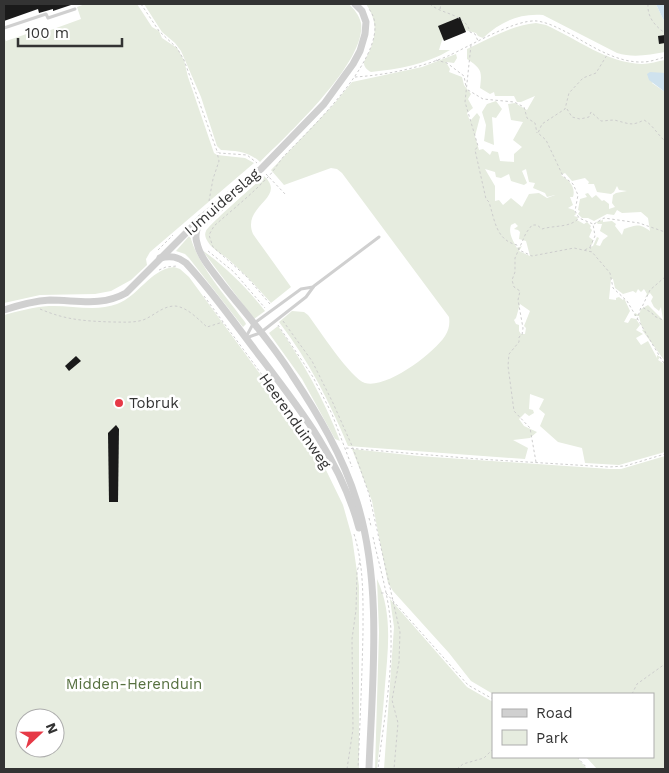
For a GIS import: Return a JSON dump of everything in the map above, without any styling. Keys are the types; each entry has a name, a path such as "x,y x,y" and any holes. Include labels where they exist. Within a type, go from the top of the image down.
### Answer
{"street":[{"name":"IJmuiderslag","path":"4,310 24,303 49,300 102,302 126,293 201,218 262,169 324,104 345,78 360,51 365,34 366,22 362,11 355,4"},
{"name":"Heerenduinweg","path":"201,218 196,237 200,251 292,374 336,446 358,502 367,542 373,640 369,769"},
{"name":"Heerenduinweg","path":"160,258 175,256 186,263 246,338 306,418 328,454 358,520 370,572"}],"lane":[{"path":"4,28 46,14 48,18 75,9"},
{"path":"246,338 260,332 306,297 314,286 379,237"},
{"path":"246,338 253,324 301,290 314,286"}],"path":[{"path":"141,4 159,31 177,48 184,60 216,151 219,161 213,179 209,204"},
{"path":"430,4 439,10 452,14 468,26 470,32 475,34 478,42"},
{"path":"439,10 441,4"},
{"path":"648,4 647,11 655,26 665,33"},
{"path":"345,78 369,76 414,67 436,60 518,24 535,21 552,24 608,54 625,60 643,62 665,58"},
{"path":"471,45 465,102 478,146 475,150 486,199 489,202 498,232 503,239 518,245 519,250 532,256 574,248 592,252"},
{"path":"538,133 542,124 566,108 569,94 583,78 596,73 608,54"},
{"path":"436,60 447,63 464,76 466,90"},
{"path":"466,90 483,99 514,102 524,106 527,118 534,123 538,133 546,140 563,176 573,184 578,195 575,211 579,218 593,224"},
{"path":"566,108 572,117 580,119 589,117 591,112 601,121 617,120 626,124 635,124 644,120 651,124 656,134 665,141"},
{"path":"216,151 219,153 247,155 257,162"},
{"path":"269,176 286,195"},
{"path":"536,462 530,428 514,410 508,366 509,354 519,342 523,328 518,300 520,291 514,287 512,280 516,272 515,258 526,233 532,225 537,225 542,229 551,226 563,226 575,223 579,218"},
{"path":"593,224 604,218 639,222 665,232"},
{"path":"585,250 590,247 595,236 593,224"},
{"path":"590,247 610,273 613,288 627,301 654,348 665,363"},
{"path":"159,270 173,265 178,266"},
{"path":"637,320 650,290 665,277"},
{"name":"Heerenduinweg","path":"201,291 313,444"},
{"path":"40,309 57,316 86,322 132,322 145,319 166,307 176,306 192,313 207,326 224,322"},
{"path":"642,307 665,321"},
{"path":"345,448 609,467 625,466 665,454"},
{"path":"353,448 370,494 400,632 399,662 392,700 398,723 394,769"},
{"path":"353,532 363,581 358,769"},
{"path":"347,769 353,729 352,639 356,610 357,572 360,559"},
{"path":"392,599 468,685 492,698"},
{"path":"633,693 638,684 665,664"},
{"path":"457,769 463,764 484,758 492,750"},
{"path":"578,758 588,769"}],"green space":[{"path":"85,4 137,4 152,27 159,31 162,38 177,48 184,60 214,153 245,158 254,163 150,252 146,259 147,265 131,280 111,291 95,294 40,295 4,303 4,37 6,41 47,27 48,31 81,19 77,7"},
{"path":"144,4 349,4 356,12 361,23 359,39 351,58 339,77 305,117 260,162 246,154 237,151 221,150 217,146 201,97 181,51 162,32"},
{"path":"366,4 656,4 665,21 665,52 635,56 623,55 543,15 526,15 503,23 483,38 476,33 465,30 442,40 439,50 450,50 431,59 411,66 371,72 364,63 372,46 375,28 370,10"},
{"path":"527,24 546,25 604,55 629,63 648,64 665,60 665,73 660,73 652,83 665,92 665,452 619,465 585,463 582,448 558,442 540,426 545,414 539,409 544,399 530,394 529,409 533,410 534,413 529,416 525,413 519,419 524,426 537,432 530,438 513,440 528,448 525,459 348,446 318,382 279,322 292,311 304,312 352,373 365,383 374,383 385,381 421,360 446,334 449,327 449,317 342,173 337,169 331,168 284,185 271,170 333,105 352,82 422,67 456,54 457,58 454,63 446,62 450,69 449,72 462,77 464,85 471,94 468,99 473,108 467,113 470,121 477,113 480,117 475,136 479,150 483,149 490,155 492,151 498,152 500,161 514,162 514,154 522,147 513,140 523,122 511,120 508,104 515,103 527,110 535,96 517,102 514,96 495,96 494,92 490,94 480,88 480,71 476,65 467,59 467,49 501,33","holes":["485,169 495,172 496,177 501,178 509,174 511,181 524,185 527,183 522,171 526,169 529,182 535,183 533,188 545,193 547,197 555,195 547,198 539,193 529,194 522,207 511,198 503,205 499,200 495,201 495,186","565,173 572,181 585,178 589,182 588,184 594,184 597,192 611,194 617,186 619,190 627,191 613,195 612,203 615,207 609,209 609,204 604,200 602,201 596,195 592,198 588,193 585,194 587,197 580,199 578,210 580,211 578,214 582,218 594,221 607,214 614,215 617,210 622,213 641,212 648,218 650,231 643,227 635,226 624,229 622,235 615,226 616,224 612,221 603,222 603,220 596,222 602,224 600,231 608,236 600,246 596,245 599,238 597,237 593,246 589,247 593,243 593,240 589,237 592,230 591,226 587,222 584,224 577,220 578,217 574,216 576,214 574,210 568,208 573,205 570,197 573,197 574,190 561,175","515,223 518,226 514,229 520,232 519,239 526,241 530,256 519,251 522,246 517,248 511,234 511,225","611,279 613,279 615,288 623,294 633,291 636,293 638,289 641,292 644,289 647,294 645,298 650,293 653,297 651,301 654,307 659,311 661,307 663,320 648,305 641,309 639,315 635,313 634,316 639,316 644,329 642,330 664,360 663,363 658,360 660,357 657,355 657,358 648,341 641,345 636,338 643,334 636,330 640,325 636,319 631,318 628,323 624,322 630,311 624,298 623,300 619,297 616,300 609,299","520,304 530,311 524,326 526,328 525,334 521,334 519,325 514,320"]},
{"path":"496,101 502,109 496,118 492,117 494,145 484,141 486,125 482,112 487,104"},
{"path":"264,176 270,184 271,190 253,216 251,224 253,234 291,287 271,303 240,270 212,247 205,235 214,221"},
{"path":"190,235 193,246 206,269 245,322 246,324 243,327 189,258 185,254 176,251"},
{"path":"202,250 236,278 265,311 254,319"},
{"name":"Midden-Herenduin","path":"174,267 180,269 189,277 301,430 325,468 343,505 352,537 359,586 359,769 4,769 4,315 49,306 101,308 117,304 132,295 158,273"},
{"path":"278,326 312,381 340,441 335,439 302,379 269,333"},
{"path":"352,449 418,456 610,469 621,469 665,456 665,769 597,769 587,758 654,758 654,693 492,693 471,681 388,583 372,501"},
{"path":"377,579 385,605 388,645 377,769 375,769 379,632"},
{"path":"390,599 467,687 492,701 492,758 578,758 587,769 384,769 394,627"}],"water":[{"path":"656,4 665,4 665,21 663,19"},
{"path":"650,72 665,73 665,92 649,80 647,74"}],"building":[{"path":"4,4 71,5 39,13 38,9 4,21"},
{"path":"460,17 466,32 444,41 438,26"},
{"path":"665,35 665,43 659,44 658,36"},
{"path":"76,356 81,361 69,371 65,366"},
{"path":"116,425 119,429 118,502 109,502 108,433"}],"place":[{"name":"Tobruk","path":"119,403"}]}
